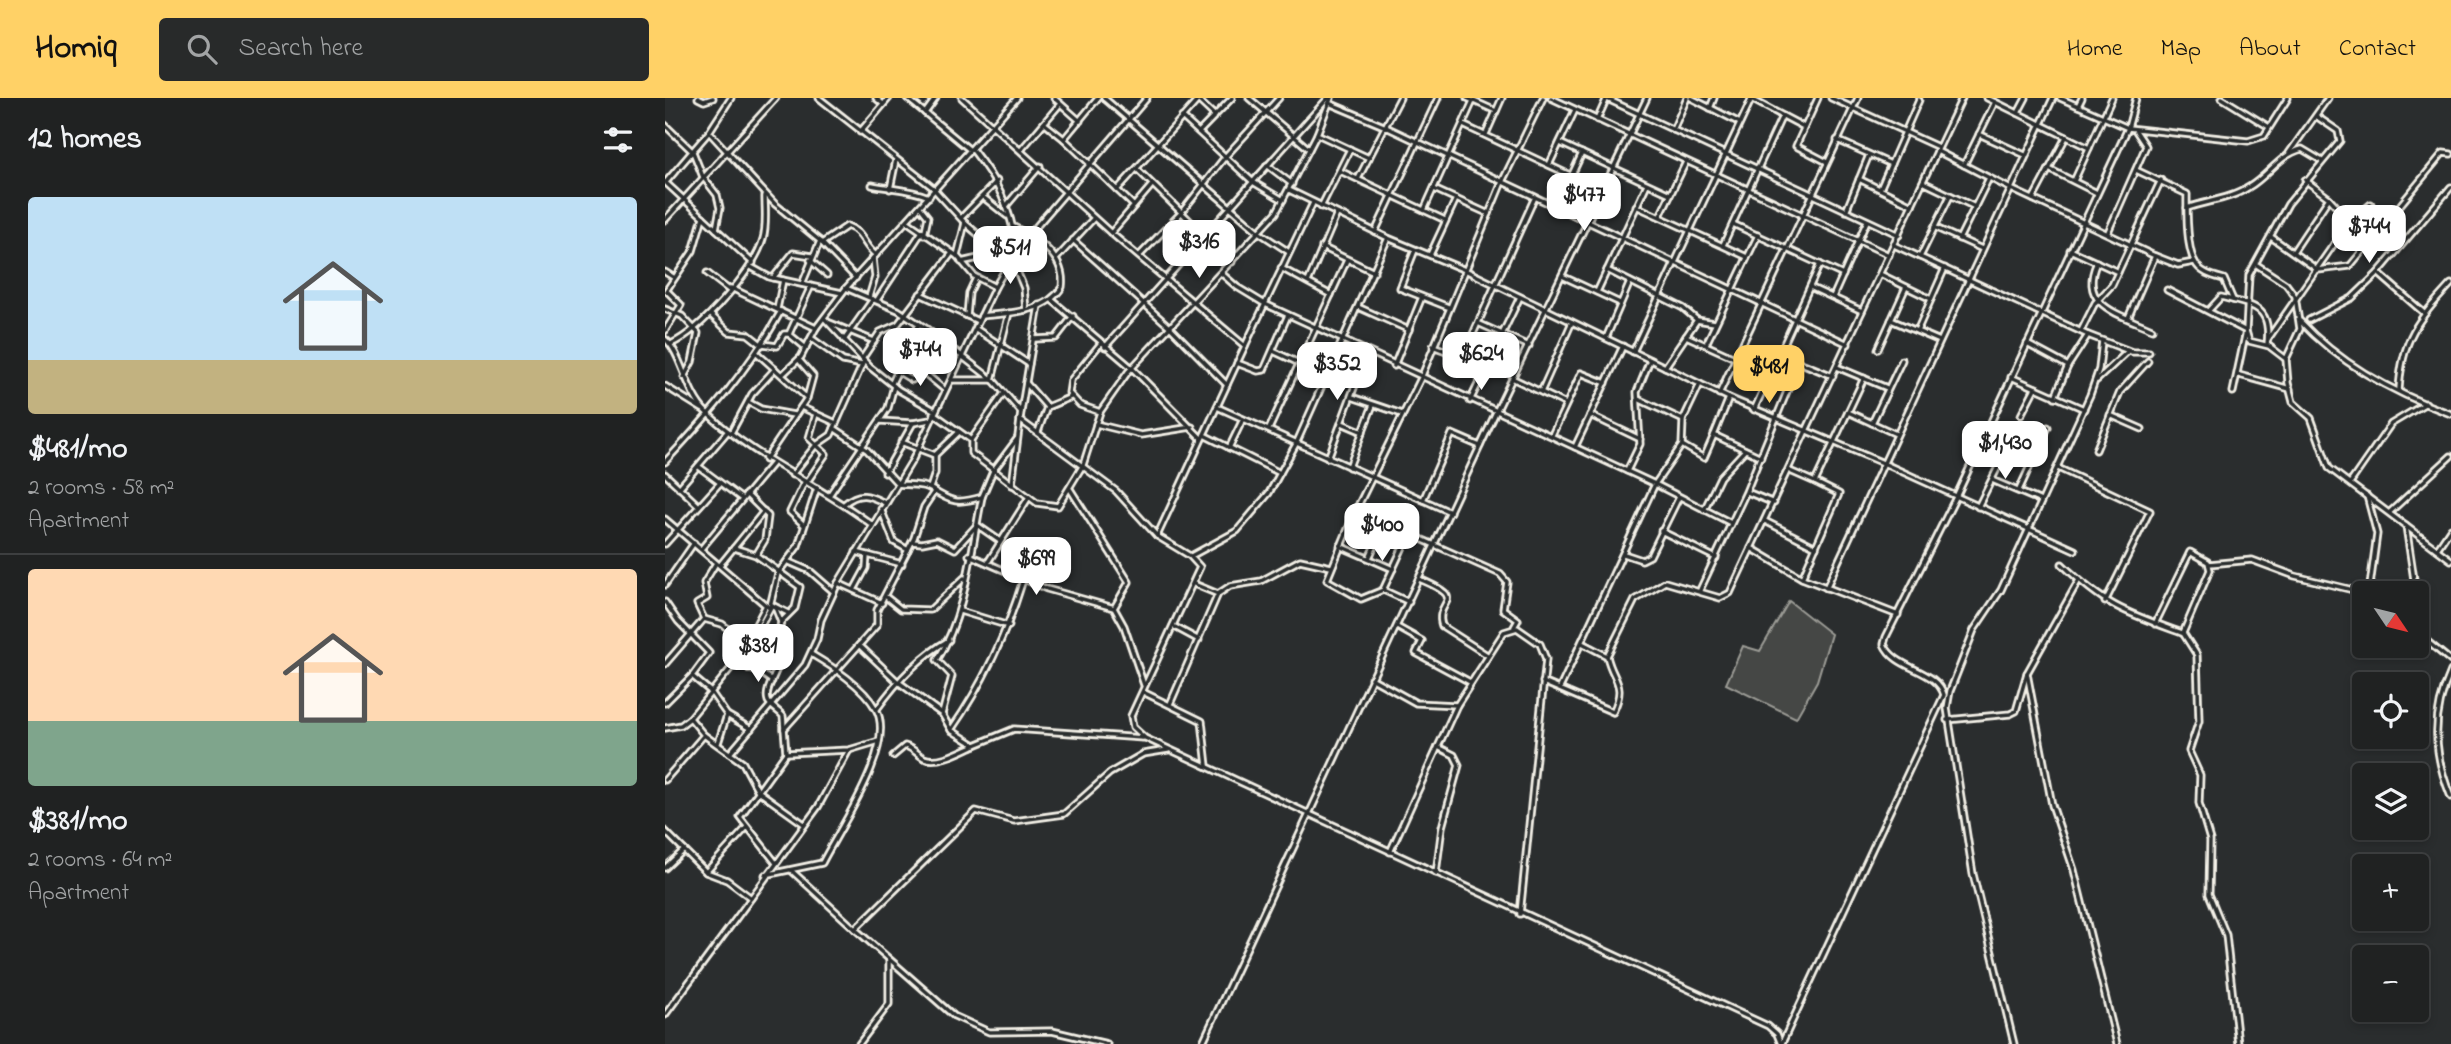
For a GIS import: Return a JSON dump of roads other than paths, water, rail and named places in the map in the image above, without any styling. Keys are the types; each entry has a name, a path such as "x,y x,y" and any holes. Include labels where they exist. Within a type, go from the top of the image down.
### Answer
{"street":[{"path":"698,98 704,101 713,98"},
{"path":"731,98 709,132 665,182 752,265 773,278 842,293"},
{"path":"665,220 776,98"},
{"path":"819,98 935,191 963,220 1011,260 1024,288 1026,310"},
{"path":"876,98 883,104"},
{"path":"860,132 889,98"},
{"path":"907,98 971,150 997,181 1014,227 1017,249"},
{"path":"925,113 936,98"},
{"path":"783,377 799,360 816,328 846,288 1017,98"},
{"path":"1054,98 1080,121"},
{"path":"1065,139 1098,98"},
{"path":"1104,98 1259,233 1289,252"},
{"path":"731,752 798,674 811,654 821,620 838,583 919,447 995,288 1017,249 1147,98"},
{"path":"1199,132 1232,98"},
{"path":"1249,98 1309,149"},
{"path":"1139,256 1181,213 1225,157 1279,98"},
{"path":"1358,180 1400,98"},
{"path":"1374,232 1437,98"},
{"path":"1467,98 1496,111"},
{"path":"1486,134 1502,98"},
{"path":"1409,534 1383,590 1361,599 1328,582 1340,546 1371,477 1421,379 1448,307 1502,182 1543,98"},
{"path":"1551,98 1889,255"},
{"path":"1597,120 1606,98 1899,235"},
{"path":"1202,1044 1496,412 1590,222 1647,98"},
{"path":"1673,130 1689,98 1740,123"},
{"path":"1710,108 1714,98"},
{"path":"1818,98 1797,147 1827,162"},
{"path":"1831,98 1937,149 2011,189 2155,256 2178,265 2195,262"},
{"path":"1719,394 1858,98"},
{"path":"1607,656 1628,610 1641,594 1665,582 1720,598 1729,595 1962,98"},
{"path":"1987,98 2089,148"},
{"path":"2018,113 2026,98"},
{"path":"1826,588 2053,98"},
{"path":"2060,98 2134,130 2248,141 2264,136 2288,98"},
{"path":"2078,106 2082,98"},
{"path":"2074,181 2112,98"},
{"path":"1781,1044 1895,794 1941,708 1944,695 1938,684 1893,658 1887,651 1886,637 1956,497 2128,128 2136,98"},
{"path":"2222,98 2269,127"},
{"path":"2187,208 2248,188 2288,155 2328,98"},
{"path":"965,99 1111,233 1245,345"},
{"path":"1117,190 1197,99 1215,116"},
{"path":"1633,352 1752,99 1804,127"},
{"path":"1880,189 1918,99"},
{"path":"1329,100 1848,344"},
{"path":"1004,393 971,440 973,456 1029,497 1052,507 1064,500 1083,465 1100,412 1132,368 1259,233 1283,201 1317,134 1329,100"},
{"path":"1100,412 1080,405 1071,397 1071,380 1166,279 1292,135 1329,100"},
{"path":"1424,210 1473,101"},
{"path":"1964,165 1995,102"},
{"path":"1021,150 1061,104"},
{"path":"1549,166 1575,110"},
{"path":"1723,245 1782,116"},
{"path":"2233,392 2246,331 2248,279 2288,204 2305,180 2339,143 2341,136 2316,116"},
{"path":"1182,117 1253,182 1283,201"},
{"path":"1044,123 1065,139 1134,206"},
{"path":"665,125 693,152 703,177 719,201 716,229"},
{"path":"1464,125 1572,176"},
{"path":"2108,232 2146,142 2134,130"},
{"path":"709,132 765,194 821,242 856,278"},
{"path":"1317,134 1369,158"},
{"path":"1979,134 2025,155"},
{"path":"2033,199 2066,137"},
{"path":"1837,140 1891,164"},
{"path":"1560,143 1670,194"},
{"path":"1321,207 1350,149"},
{"path":"2288,155 2302,149 2322,160"},
{"path":"1557,207 1582,153"},
{"path":"2271,237 2318,270 2350,266 2443,153 2451,155"},
{"path":"1846,211 1868,155"},
{"path":"890,189 896,160"},
{"path":"1660,216 1686,162"},
{"path":"1268,165 1292,184"},
{"path":"1006,205 1040,166"},
{"path":"1137,169 1231,262"},
{"path":"2049,169 2097,193"},
{"path":"2136,170 2187,194 2195,262 2209,275 2224,279 2233,300"},
{"path":"1340,171 1445,220"},
{"path":"1959,239 1989,178"},
{"path":"1859,179 1912,205"},
{"path":"2081,331 2098,300 2110,289 2161,180"},
{"path":"2305,180 2329,198 2350,221"},
{"path":"792,475 815,446 829,438 863,362 880,332 895,327 954,255 963,220 997,181"},
{"path":"1923,182 1975,207"},
{"path":"1597,292 1647,184"},
{"path":"872,185 913,190 929,197"},
{"path":"1111,233 1152,185"},
{"path":"2309,320 2352,298 2378,273 2451,187"},
{"path":"1434,189 1489,214"},
{"path":"1289,190 1388,239 1465,270 1719,394 1808,430 2075,550"},
{"path":"665,350 711,315 752,265 763,239 765,194"},
{"path":"1920,257 1950,195"},
{"path":"982,196 1009,217"},
{"path":"1464,356 1535,197"},
{"path":"2293,253 2329,198"},
{"path":"1430,256 1456,199"},
{"path":"1157,536 1313,203"},
{"path":"2268,340 2350,221 2371,204"},
{"path":"1636,205 1747,257"},
{"path":"844,340 922,234 928,217 921,207"},
{"path":"1308,282 1337,214"},
{"path":"665,331 681,305 666,291 693,251 703,217"},
{"path":"1057,258 1094,218"},
{"path":"908,221 912,227 954,255 976,277 995,288"},
{"path":"1833,297 1867,221"},
{"path":"1733,224 1843,275"},
{"path":"802,284 811,258 821,242 847,226 862,235 875,257 873,299"},
{"path":"903,226 912,227"},
{"path":"920,294 967,316 980,319 1026,310 1052,300 1062,288 1063,281 1057,258 1029,234 1014,227"},
{"path":"1934,227 1982,249"},
{"path":"1706,344 1758,235"},
{"path":"1190,556 1237,531 1269,493 1296,444 1388,239"},
{"path":"1073,240 1171,328 1227,385"},
{"path":"1894,245 2102,341 2128,351 2149,352"},
{"path":"1322,247 1374,272"},
{"path":"1415,250 1400,286 1448,307"},
{"path":"2070,250 2118,272"},
{"path":"773,278 793,253 811,258 827,275"},
{"path":"961,262 1000,253"},
{"path":"2128,318 2155,256"},
{"path":"1269,430 1347,260"},
{"path":"2097,262 2090,285 2098,300 2152,329"},
{"path":"1754,410 1820,264"},
{"path":"2257,265 2290,288 2295,302 2300,332 2287,359 2290,389 2294,402 2311,418 2329,468 2451,560"},
{"path":"1281,268 1331,295"},
{"path":"1917,331 1945,268"},
{"path":"1607,270 1659,296 1697,320 1715,323"},
{"path":"665,272 673,277"},
{"path":"708,273 730,289 816,328"},
{"path":"1221,273 1237,288 1265,304 1342,342 1552,436 1731,523"},
{"path":"2378,273 2424,313"},
{"path":"1880,274 1931,299"},
{"path":"1562,276 1620,303"},
{"path":"967,316 969,293 976,277"},
{"path":"665,462 709,415 757,353 779,311 783,280"},
{"path":"1606,338 1630,281"},
{"path":"2399,390 2407,341 2424,313 2451,284"},
{"path":"789,334 811,286"},
{"path":"1810,286 1862,311"},
{"path":"1878,349 1906,287"},
{"path":"846,288 904,314 919,324 992,380 1021,412"},
{"path":"2167,290 2246,331 2249,341 2267,345 2287,359"},
{"path":"1394,366 1422,297"},
{"path":"1469,401 1520,297"},
{"path":"2209,310 2221,297 2249,303 2263,313 2267,345"},
{"path":"1052,300 1132,368 1203,437 1280,473"},
{"path":"1012,485 1039,305"},
{"path":"1358,307 1409,330"},
{"path":"665,309 677,313 698,334 693,344 692,362 684,377"},
{"path":"992,380 1009,313"},
{"path":"711,315 729,332 748,334 756,340 776,346 784,334 789,334 806,348"},
{"path":"1237,363 1262,371 1288,315"},
{"path":"1034,339 1056,338 1073,316"},
{"path":"824,318 863,362 971,440"},
{"path":"1665,367 1697,320"},
{"path":"1891,320 1940,341"},
{"path":"2298,320 2340,357 2399,390 2451,414"},
{"path":"1541,392 1573,322"},
{"path":"830,323 874,341"},
{"path":"1479,323 1529,346"},
{"path":"830,494 861,444 890,405 893,385 919,324"},
{"path":"895,327 926,351"},
{"path":"976,329 1030,365"},
{"path":"2055,397 2068,366 2088,335"},
{"path":"1686,336 1769,374"},
{"path":"811,338 843,361 863,362"},
{"path":"665,339 672,346 684,377 703,410"},
{"path":"899,371 915,365 939,339"},
{"path":"2014,1044 1973,874 1947,720 1950,691 1974,630 2001,590 2084,409 2095,381 2102,341"},
{"path":"2026,344 2068,366"},
{"path":"1433,346 1486,366"},
{"path":"1575,447 1623,346"},
{"path":"1273,351 1327,376"},
{"path":"2095,381 2128,351"},
{"path":"757,353 807,398"},
{"path":"1328,458 1367,353"},
{"path":"1779,354 1833,376"},
{"path":"765,460 807,398 813,376 799,360"},
{"path":"1627,471 1638,451 1640,439 1637,399 1650,360"},
{"path":"1872,423 1902,360"},
{"path":"2096,450 2126,384 2148,361"},
{"path":"1700,590 1747,492 1799,362"},
{"path":"915,365 945,390"},
{"path":"1837,367 1888,388"},
{"path":"679,488 730,432 748,402 775,369"},
{"path":"899,371 912,380 923,374"},
{"path":"1552,436 1581,373 1606,383"},
{"path":"2238,375 2290,389"},
{"path":"2011,377 2084,409"},
{"path":"1839,494 1815,482 1864,378"},
{"path":"1513,379 1566,404"},
{"path":"951,380 992,380"},
{"path":"1026,383 1047,407"},
{"path":"1559,689 1655,484 1682,445 1683,420 1700,384"},
{"path":"665,386 703,410 765,460 830,494 871,524"},
{"path":"2021,415 2035,388"},
{"path":"1038,432 1047,407 1071,397"},
{"path":"1352,397 1402,414"},
{"path":"1682,445 1685,450 1704,458 1728,398"},
{"path":"1637,399 1683,420"},
{"path":"748,402 761,409 794,415"},
{"path":"2350,483 2391,424 2426,403"},
{"path":"1349,467 1373,405"},
{"path":"800,407 816,414 861,444 898,484 930,488 961,503 982,497"},
{"path":"1217,407 1450,512"},
{"path":"1847,412 1896,433"},
{"path":"804,525 790,512 806,481 826,456 809,438 816,414"},
{"path":"1590,415 1640,439"},
{"path":"2110,415 2142,429"},
{"path":"1020,419 1116,491 1157,536 1190,556 1200,567 1130,723 1145,738 1520,914 1677,982 1768,1026 1777,1034 1781,1044"},
{"path":"1229,448 1243,419"},
{"path":"879,421 913,423 930,420"},
{"path":"885,473 913,423"},
{"path":"1342,423 1363,432"},
{"path":"1095,424 1142,435 1192,427"},
{"path":"2019,491 2048,428"},
{"path":"930,488 935,473 935,455 960,432"},
{"path":"1423,500 1452,434 1481,447"},
{"path":"1985,434 2035,456"},
{"path":"1714,435 1761,457"},
{"path":"942,714 951,676 937,660 951,639 960,611 982,497 993,471 1017,439"},
{"path":"901,442 935,455"},
{"path":"1978,507 2009,445"},
{"path":"1704,510 1720,477 1745,450"},
{"path":"2390,512 2451,456"},
{"path":"701,549 772,464"},
{"path":"698,466 742,499"},
{"path":"2057,468 2150,511 2105,602"},
{"path":"1789,471 1839,494"},
{"path":"665,474 699,506"},
{"path":"1992,480 2042,501"},
{"path":"665,544 720,483"},
{"path":"665,728 681,725 691,718 752,645 757,627 771,606 778,573 798,546 817,487"},
{"path":"1070,489 1129,582 1114,608"},
{"path":"784,730 877,625 877,612 912,542 924,507 934,492"},
{"path":"1747,492 1774,503"},
{"path":"746,494 768,516 765,540 756,555"},
{"path":"844,504 855,495 864,494 885,503"},
{"path":"1802,578 1839,494"},
{"path":"2367,495 2377,534 2370,581"},
{"path":"988,562 1029,497"},
{"path":"1624,554 1639,560 1648,558 1679,497"},
{"path":"881,509 894,542 908,550"},
{"path":"764,511 705,578 703,588 707,598 697,604 704,619 722,624 737,635 737,640 752,645 781,648 783,660 767,696 782,714 786,753 741,813 747,828 776,863"},
{"path":"665,519 771,606 788,613"},
{"path":"1765,521 1816,547"},
{"path":"1369,558 1385,523 1504,578 1507,587 1503,608 1518,620 1514,627 1506,630 1488,655 1457,705 1390,852"},
{"path":"2405,524 2415,581"},
{"path":"912,542 937,540 955,549 977,525"},
{"path":"977,525 1000,541"},
{"path":"2437,549 2451,528"},
{"path":"1661,531 1716,558"},
{"path":"665,585 694,543"},
{"path":"1340,546 1393,570"},
{"path":"734,548 756,555 800,587 799,601 781,622 776,647"},
{"path":"1751,548 1802,578 1898,615"},
{"path":"856,552 902,564"},
{"path":"2155,624 2190,552 2209,564 2252,560 2295,576 2352,590"},
{"path":"854,590 866,568 867,555"},
{"path":"969,555 1047,589 1114,608 1125,626 1144,690 1202,721 1207,766"},
{"path":"1170,704 1218,594 1230,586 1261,581 1300,560 1331,567"},
{"path":"787,561 810,571 834,592"},
{"path":"2062,564 2105,602 2183,634 2197,654 2199,721 2189,751 2200,775 2199,803 2210,840 2209,894 2226,935 2238,1044"},
{"path":"2183,634 2210,570 2209,564"},
{"path":"886,597 901,609 930,610 965,577"},
{"path":"951,730 976,694 982,676 999,646 1002,632 1009,626 1024,577"},
{"path":"1419,579 1447,594 1448,601 1440,621 1442,626 1488,655"},
{"path":"1947,720 2010,714 2016,711 2027,673 2078,580"},
{"path":"838,583 882,603"},
{"path":"1193,584 1218,594"},
{"path":"1383,590 1409,602"},
{"path":"665,602 678,621 709,653 692,676 665,703"},
{"path":"771,606 781,622"},
{"path":"960,611 1009,626"},
{"path":"665,664 704,619"},
{"path":"1173,626 1199,640"},
{"path":"737,635 757,627"},
{"path":"1397,627 1422,641 1416,653 1470,682"},
{"path":"1514,627 1542,647 1546,659 1520,914"},
{"path":"876,709 897,681 932,650 951,639"},
{"path":"1543,682 1613,712 1620,697 1620,686 1607,656 1582,643"},
{"path":"2429,643 2451,661"},
{"path":"859,645 897,681 942,714 951,730 975,745"},
{"path":"765,875 822,863 869,773 879,741 880,721 876,709 837,670 811,654"},
{"path":"741,659 749,669 772,681"},
{"path":"2451,671 2437,710 2436,729 2439,768 2451,797"},
{"path":"2027,673 2052,805 2074,870 2117,1044"},
{"path":"692,676 711,692 727,715 751,729"},
{"path":"1371,678 1412,702 1457,705"},
{"path":"718,744 727,715"},
{"path":"691,718 704,735 731,752 746,766 758,791 804,824"},
{"path":"893,756 905,746 909,746 921,757 932,760 1014,729 1145,738"},
{"path":"665,780 704,735"},
{"path":"786,753 849,750 879,741"},
{"path":"1436,874 1442,827 1459,765 1454,755 1438,747"},
{"path":"665,1014 827,792 849,750"},
{"path":"855,929 976,811 1014,821 1064,814 1111,774 1143,754 1171,750"},
{"path":"706,872 747,828"},
{"path":"665,831 706,872 727,880 751,898"},
{"path":"665,868 684,850"},
{"path":"792,871 954,1016 989,1032 1052,1031 1107,1044"},
{"path":"859,1044 889,1004 889,960"}]}
